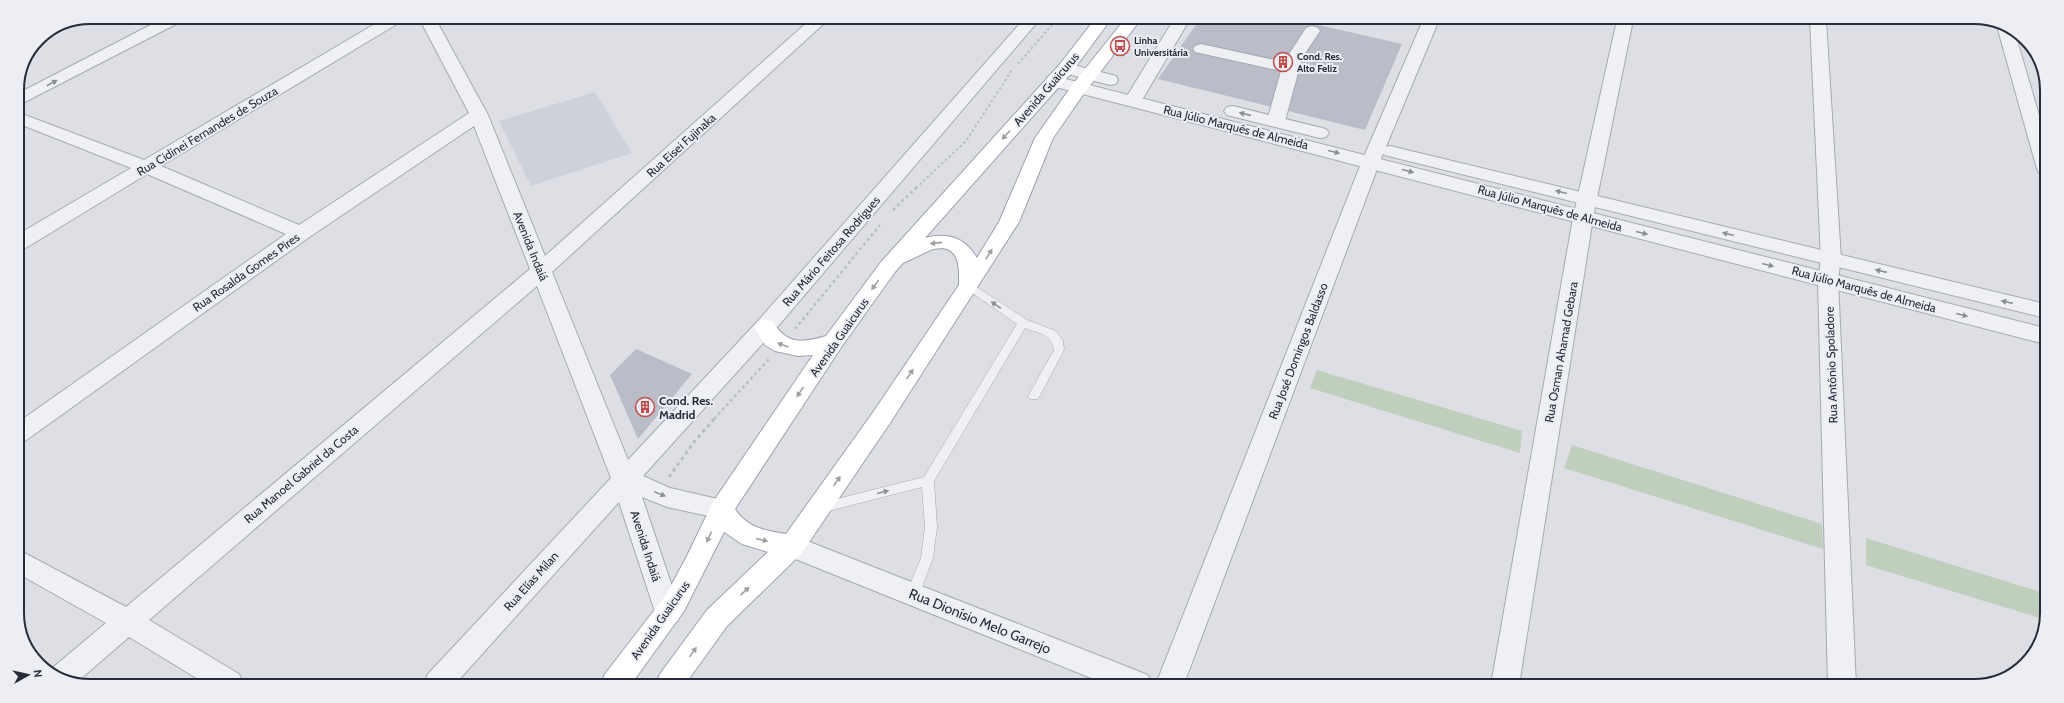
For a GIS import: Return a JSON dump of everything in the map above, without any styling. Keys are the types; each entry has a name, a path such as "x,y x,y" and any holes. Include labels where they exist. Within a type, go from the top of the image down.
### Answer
{"main road":[{"name":"Avenida Guaicurus","path":"618,679 668,613 696,565 722,509 834,341 888,267 1060,75 1099,24"},
{"name":"Avenida Guaicurus","path":"673,679 717,618 792,546 969,286 1009,222 1044,138 1084,81 1129,24"},
{"path":"888,267 916,248 934,242 951,242 964,252 969,264 969,286"},
{"path":"765,327 775,342 796,350 834,341"},
{"path":"722,509 727,521 741,533 760,540 792,546"}],"street":[{"path":"25,82 138,24"},
{"path":"24,97 165,24"},
{"name":"Rua Cidinei Fernandes de Souza","path":"24,240 386,24"},
{"name":"Avenida Indaiá","path":"430,24 479,115 624,479 668,613"},
{"name":"Rua Eisei Fujinaka","path":"541,271 815,24"},
{"name":"Rua Mário Feitosa Rodrigues","path":"624,479 765,327 1028,24"},
{"path":"1137,95 1179,24"},
{"name":"Rua José Domingos Baldasso","path":"1172,679 1374,154 1429,24"},
{"name":"Rua Osman Ahamad Gebara","path":"1506,679 1585,208 1624,24"},
{"name":"Rua Antônio Spoladore","path":"1818,24 1829,270 1842,679"},
{"path":"1276,121 1294,58 1312,31"},
{"path":"2007,33 2040,147"},
{"path":"1201,49 1290,68"},
{"name":"Rua Júlio Marquês de Almeida","path":"1060,75 1829,270 2040,334"},
{"name":"Rua Júlio Marquês de Almeida","path":"1137,95 1276,121 1374,154"},
{"name":"Rua Rosalda Gomes Pires","path":"24,430 301,233 479,115"},
{"path":"24,119 146,167 301,233"},
{"name":"Rua Júlio Marquês de Almeida","path":"1829,270 2040,310"},
{"name":"Rua Manoel Gabriel da Costa","path":"65,674 127,620 541,271"},
{"path":"624,479 658,494 698,505 722,509"},
{"name":"Rua Elías Milan","path":"442,679 624,479"},
{"name":"Rua Dionísio Melo Garrejo","path":"792,546 1126,679"},
{"path":"24,564 127,620 225,679"}],"lane":[{"path":"969,286 1023,323 1052,334 1058,341 1059,350 1034,396"},
{"path":"913,594 927,558 931,527 928,481 1023,323"},
{"path":"818,508 928,481"}],"path":[{"path":"892,211 966,141 1012,71 1053,24"},
{"path":"658,494 694,442 782,345 882,223"}],"shaded area":[{"path":"595,92 632,153 531,186 499,121"}],"green space":[{"path":"1317,370 1522,431 1520,453 1310,388"},
{"path":"1572,445 1822,524 1823,549 1564,468"},
{"path":"1866,538 2040,592 2040,618 1866,565"}],"building":[{"name":"Cond. Res. Alto Feliz","path":"1196,24 1314,24 1402,44 1365,130 1158,79"},
{"name":"Cond. Res. Madrid","path":"636,349 692,374 638,439 610,375"}],"place":[{"name":"Linha Universitária","path":"1120,46"},
{"name":"Cond. Res. Alto Feliz","path":"1283,62"},
{"name":"Cond. Res. Madrid","path":"645,407"}]}
